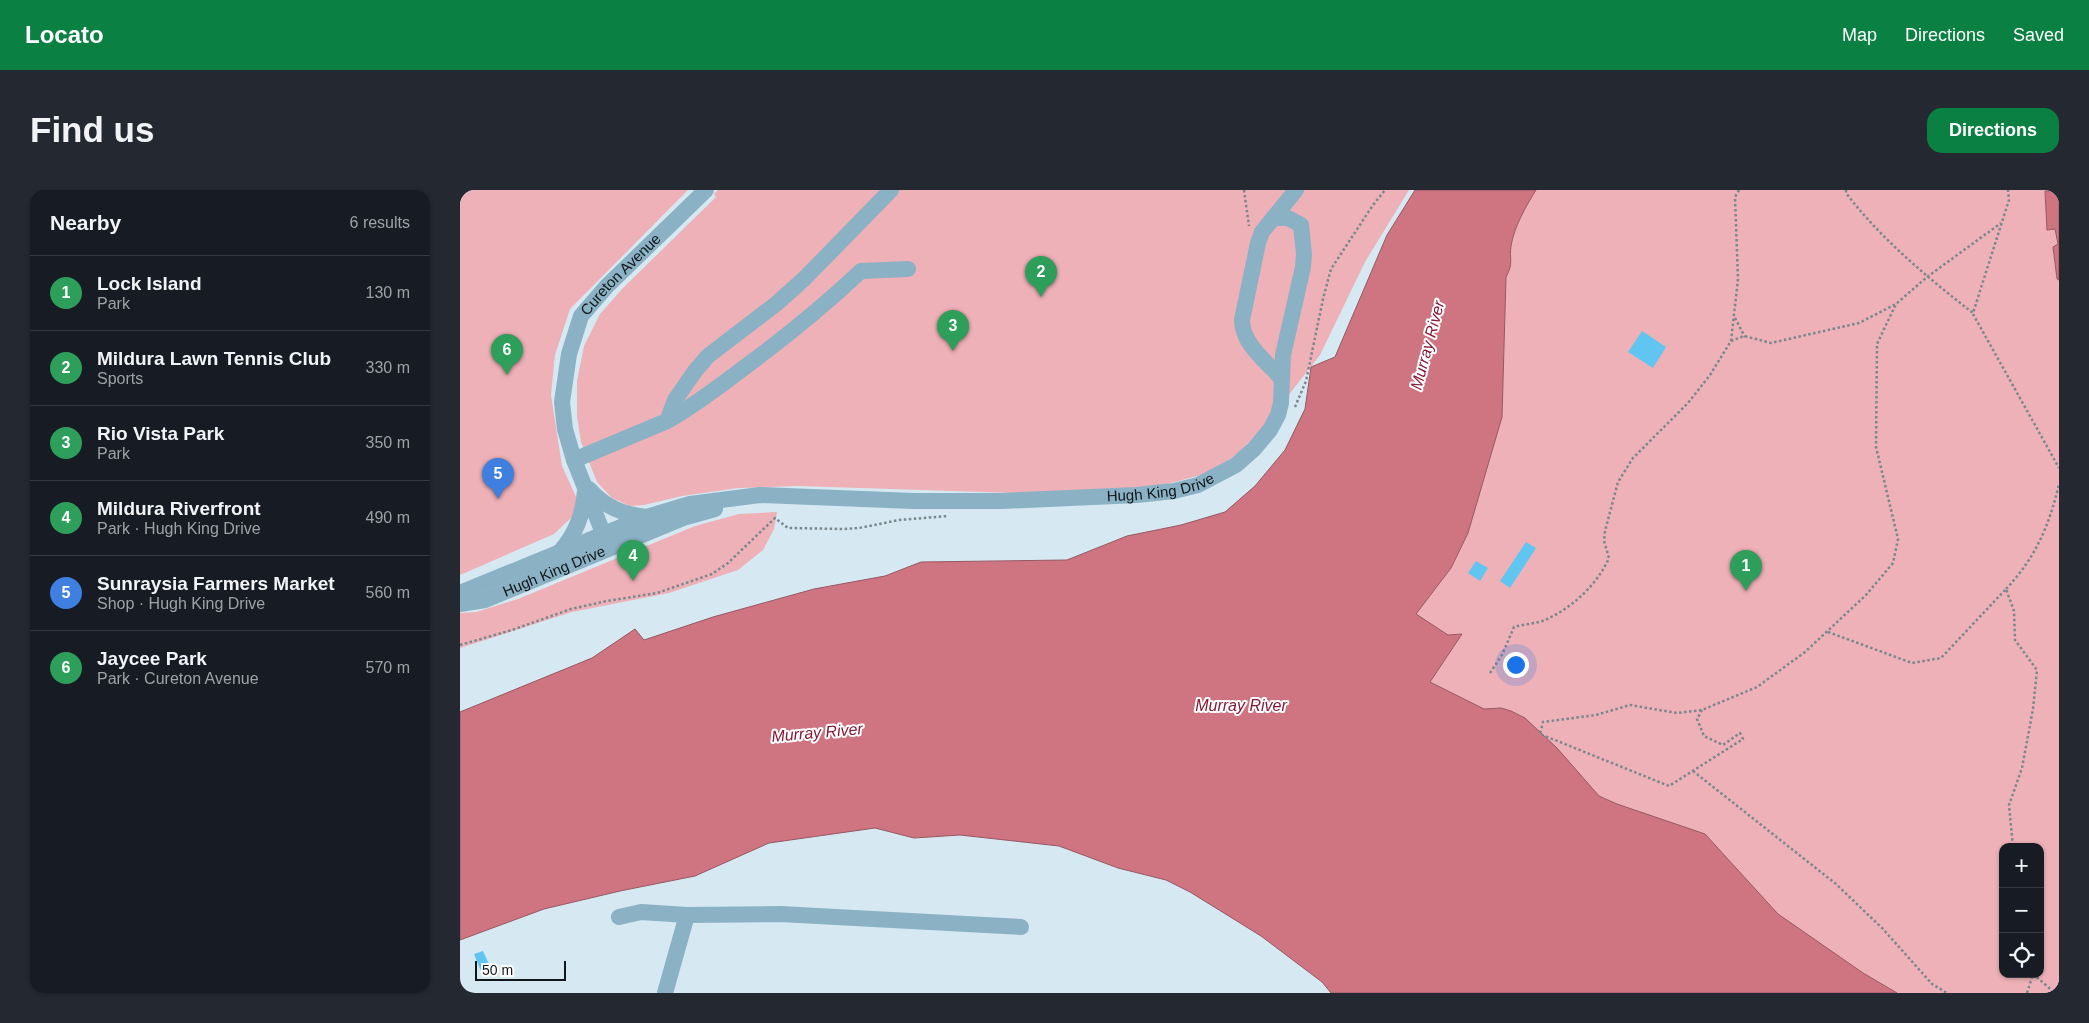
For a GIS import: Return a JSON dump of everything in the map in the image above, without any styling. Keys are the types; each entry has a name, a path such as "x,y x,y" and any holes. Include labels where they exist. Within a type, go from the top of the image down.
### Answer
{"street":[{"name":"Cureton Avenue","path":"606,542 586,486 574,460 565,430 562,402 569,354 581,316 607,286 706,190"},
{"path":"667,421 675,400 708,356 792,290 891,190"},
{"path":"1281,378 1246,339 1242,329 1242,320 1262,232 1296,190"},
{"name":"Hugh King Drive","path":"460,604 486,600 606,542 646,517 690,504 760,495 951,502 1136,495 1174,491 1198,485 1217,477 1236,465 1254,449 1270,430 1278,415 1281,402 1283,355 1303,267 1304,254 1299,210 1303,190"},
{"path":"1273,218 1288,218 1301,225"},
{"path":"574,460 667,421 700,401 832,299 861,271 908,269"},
{"path":"586,486 599,500 614,509 646,517"},
{"path":"559,553 578,526 584,507 586,486"},
{"name":"Hugh King Drive","path":"460,593 559,553 606,542 760,495"},
{"path":"619,917 641,912 687,915 780,914 1021,927"},
{"path":"665,993 687,915"}],"path":[{"path":"1244,190 1249,229 1258,243"},
{"path":"1292,414 1306,381 1323,299 1332,269 1373,205 1385,190"},
{"path":"1490,673 1502,655 1514,627 1543,621 1570,606 1589,587 1609,558 1604,541 1605,531 1618,482 1633,458 1688,403 1710,375 1731,340 1738,279 1735,196 1739,190"},
{"path":"1846,190 1846,193 1859,211 1928,278 1973,314 2059,468"},
{"path":"1973,314 2009,200 2008,190"},
{"path":"1731,340 1745,337 1771,343 1859,323 1896,304 2002,222"},
{"path":"1702,710 1697,719 1704,736 1724,745 1740,734 1743,739 1669,786 1540,734 1543,722 1596,715 1630,706 1677,713 1702,710 1757,687 1805,652 1828,632 1841,617 1866,595 1893,563 1898,539 1876,447 1877,344 1896,304"},
{"path":"1734,316 1745,337"},
{"path":"1828,632 1912,663 1941,658 2022,572 2037,550 2053,508 2059,484"},
{"path":"460,645 512,630 571,609 657,593 712,574 728,564 775,518 788,528 844,529 860,528 899,520 956,515"},
{"path":"2006,589 2014,611 2015,640 2037,670 2033,710 2022,768 2009,805 2013,843"},
{"path":"1693,771 1836,884 1883,929 1932,984 1947,993"},
{"path":"2028,993 2032,978"},
{"path":"2038,978 2055,993"}],"shaded area":[{"path":"460,190 688,190 570,309 555,355 551,395 562,466 577,499 572,517 554,534 460,575"},
{"path":"718,190 1409,190 1365,262 1320,355 1265,425 1238,454 1205,474 1155,487 1015,493 798,486 738,488 630,506 612,498 597,482 581,442 577,416 577,381 584,346 600,314 623,288 716,197 714,194"},
{"path":"1536,190 2045,190 2047,230 2055,229 2058,244 2057,279 2059,280 2059,993 1897,993 1863,974 1778,914 1705,834 1599,796 1525,718 1501,708 1484,709 1430,682 1462,634 1448,635 1416,614 1451,568 1468,533 1502,417 1506,277 1511,264 1511,246 1521,217"},
{"path":"777,512 774,529 763,550 738,570 669,593 572,612 460,648 460,613 476,612 518,599 695,526 739,514"}],"water":[{"name":"Murray River","path":"1415,190 1536,190 1524,210 1515,231 1511,246 1511,264 1506,277 1502,417 1468,533 1451,568 1416,614 1448,635 1462,634 1430,682 1484,709 1501,708 1525,718 1557,748 1599,796 1705,834 1778,914 1863,973 1897,993 1331,993 1322,982 1261,936 1190,892 1166,880 1118,868 1059,846 960,835 914,838 875,828 769,843 695,876 544,909 460,940 460,712 592,658 635,629 644,640 713,617 814,589 885,576 921,562 1067,560 1127,536 1181,525 1225,512 1255,486 1285,450 1305,409 1311,367 1335,357 1387,235"},
{"path":"2059,190 2059,280 2057,279 2053,247 2058,244 2055,229 2047,230 2045,191"}],"building":[{"path":"1642,331 1666,347 1653,368 1628,352"},
{"path":"1526,542 1536,548 1510,588 1500,581"},
{"path":"1476,561 1488,568 1480,581 1468,573"},
{"path":"483,951 492,971 482,974 474,954"}],"place":[{"name":"Mildura Lawn Tennis Club","path":"1041,297"},
{"name":"Rio Vista Park","path":"953,351"},
{"name":"Jaycee Park","path":"507,375"},
{"name":"Sunraysia Farmers Market","path":"498,499"},
{"name":"Mildura Riverfront","path":"633,581"},
{"name":"Lock Island","path":"1746,591"}]}
